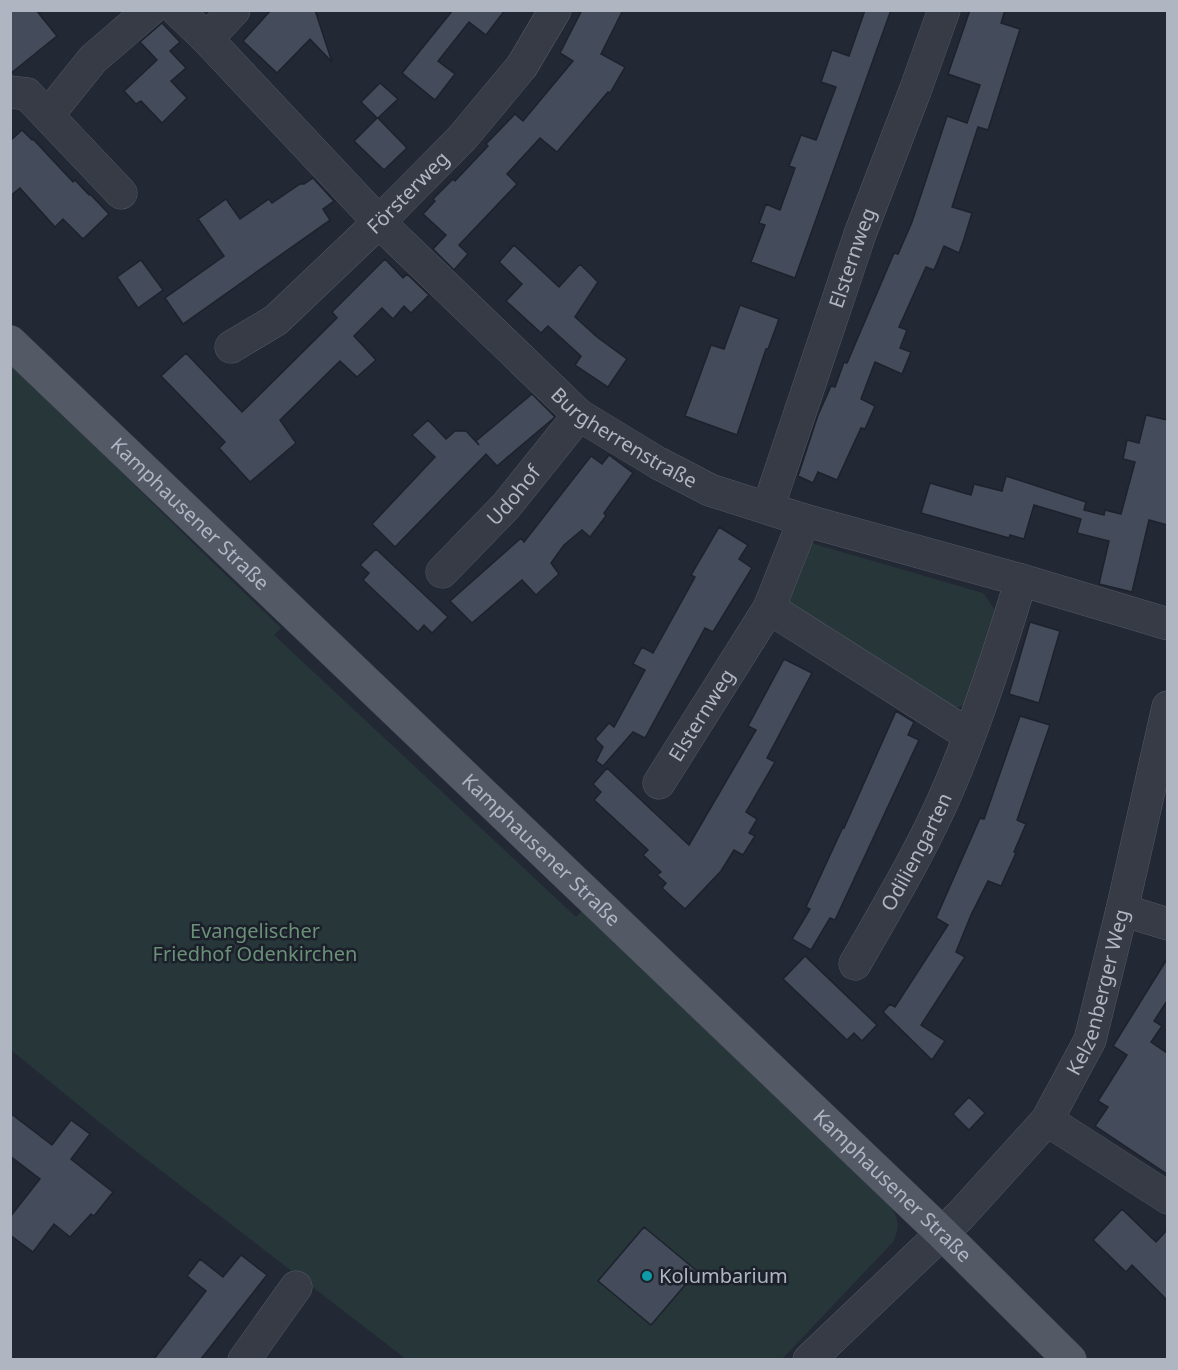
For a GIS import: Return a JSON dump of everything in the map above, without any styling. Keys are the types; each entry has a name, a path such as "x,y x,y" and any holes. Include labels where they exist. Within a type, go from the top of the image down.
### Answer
{"main road":[{"name":"Kamphausener Straße","path":"10,342 942,1233 1070,1359"}],"street":[{"path":"48,115 93,59 150,10"},
{"name":"Burgherrenstraße","path":"177,10 207,39 378,222 579,415 658,463 710,490 804,520 1021,580 1167,624"},
{"path":"207,39 234,10"},
{"name":"Försterweg","path":"231,347 276,320 462,138 514,75 555,10"},
{"name":"Elsternweg","path":"768,508 860,234 944,10"},
{"path":"10,92 27,94 121,193"},
{"name":"Udohof","path":"442,572 506,506 579,415"},
{"name":"Elsternweg","path":"659,783 769,608 804,520"},
{"name":"Odiliengarten","path":"855,964 923,842 948,788 992,675 1021,580"},
{"path":"769,608 969,735"},
{"name":"Kelzenberger Weg","path":"809,1359 942,1233 1047,1119 1090,1040 1122,910 1167,707"},
{"path":"1122,910 1167,924"},
{"path":"1047,1119 1167,1198"},
{"path":"243,1359 296,1287"}],"green space":[{"name":"Evangelischer Friedhof Odenkirchen","path":"10,362 281,628 274,635 576,917 582,911 888,1203 897,1222 893,1242 782,1359 406,1359 124,1142 11,1050"},
{"path":"811,543 983,593 995,610 965,705 949,710 786,607"}],"building":[{"path":"10,10 36,10 57,36 10,74"},
{"path":"271,10 315,10 332,62 310,39 277,73 243,41"},
{"path":"453,10 505,10 486,35 469,22 438,61 455,74 435,100 402,73"},
{"path":"582,10 623,10 601,54 625,67 610,93 608,92 557,152 540,138 507,174 517,184 459,245 468,254 454,270 433,249 446,235 423,214 435,201 433,199 453,179 455,181 515,114 523,121 573,61 560,53"},
{"path":"865,10 891,10 795,278 751,262 765,225 759,223 766,204 780,210 795,168 789,166 801,135 816,140 836,87 821,82 832,50 849,56"},
{"path":"970,10 1005,10 1001,23 1020,29 988,130 978,127 952,207 972,213 964,239 959,253 944,246 934,270 926,267 899,327 907,330 900,348 911,352 902,374 875,362 861,399 875,406 865,429 861,428 837,480 818,472 813,483 798,476 818,415 831,386 835,387 844,362 847,363 894,253 898,254 912,222 947,116 967,123 980,85 948,74"},
{"path":"162,23 180,42 170,51 186,68 171,81 187,98 162,123 141,101 136,104 124,91 157,60 140,42"},
{"path":"380,83 398,99 378,118 407,148 384,170 354,141 377,118 361,102"},
{"path":"22,130 73,182 75,180 109,214 83,239 63,219 55,227 20,188 10,196 10,141"},
{"path":"313,178 334,201 323,209 330,220 183,324 165,298 224,256 198,219 226,199 240,219 269,199 272,203"},
{"path":"514,245 559,287 580,264 598,282 575,317 627,359 608,387 575,365 581,356 548,326 541,333 506,301 522,284 499,262"},
{"path":"385,259 403,278 407,274 429,295 411,313 404,306 393,319 382,308 354,336 376,360 357,377 340,361 280,420 296,443 250,482 219,448 225,442 161,376 186,353 242,412 337,318 332,312"},
{"path":"141,260 163,290 138,308 117,277"},
{"path":"740,305 779,319 768,349 766,349 737,435 685,416 711,345 724,349"},
{"path":"532,394 555,417 497,466 486,454 395,547 372,524 435,457 412,435 428,420 446,439 455,431 466,431 479,445 476,441"},
{"path":"1146,415 1167,420 1167,525 1149,520 1132,592 1099,584 1109,541 1077,533 1081,519 1034,505 1024,539 1010,535 1009,538 921,513 930,483 971,495 974,484 1002,491 1006,476 1086,502 1084,510 1104,515 1105,510 1121,514 1135,462 1123,459 1127,440 1139,443"},
{"path":"609,455 633,473 590,537 582,530 564,545 551,563 559,574 536,595 522,580 472,623 450,601 521,538 524,542 591,456 602,464"},
{"path":"719,527 748,545 739,559 752,568 713,632 705,628 645,738 633,732 603,766 596,761 603,747 595,739 609,723 614,727 645,670 633,664 642,647 653,653 695,577 691,575"},
{"path":"376,549 448,617 432,633 424,625 418,632 363,580 369,573 360,565"},
{"path":"1030,622 1060,631 1039,703 1009,694"},
{"path":"784,659 812,673 767,758 775,762 746,812 757,819 749,833 755,836 743,855 734,850 721,871 685,909 662,888 666,883 657,875 661,872 643,855 648,850 594,800 601,792 593,784 607,768 689,845 756,730 748,726"},
{"path":"896,711 914,722 908,735 919,740 835,920 830,918 811,950 792,939 810,909 806,907"},
{"path":"1020,716 1050,725 1017,820 1026,824 1001,886 988,881 971,915 956,952 965,957 921,1025 945,1041 932,1060 883,1012 890,1004 895,1007 948,925 936,918 980,818 984,819"},
{"path":"805,956 877,1025 862,1041 854,1033 847,1040 783,979"},
{"path":"1167,959 1167,1001 1154,1021 1162,1026 1151,1042 1167,1053 1167,1174 1095,1126 1108,1107 1098,1101 1127,1055 1113,1046"},
{"path":"969,1097 985,1113 969,1130 953,1114"},
{"path":"10,1113 52,1145 71,1120 90,1134 71,1159 113,1192 94,1216 91,1214 70,1237 54,1224 33,1252 10,1235 10,1217 40,1179 10,1156"},
{"path":"1122,1209 1156,1242 1167,1230 1167,1300 1132,1265 1126,1272 1093,1240"},
{"name":"Kolumbarium","path":"644,1227 697,1271 651,1325 598,1281"},
{"path":"241,1255 267,1275 201,1359 154,1359 206,1291 187,1276 200,1259 223,1277"}],"place":[{"name":"Kolumbarium","path":"647,1276"}]}
